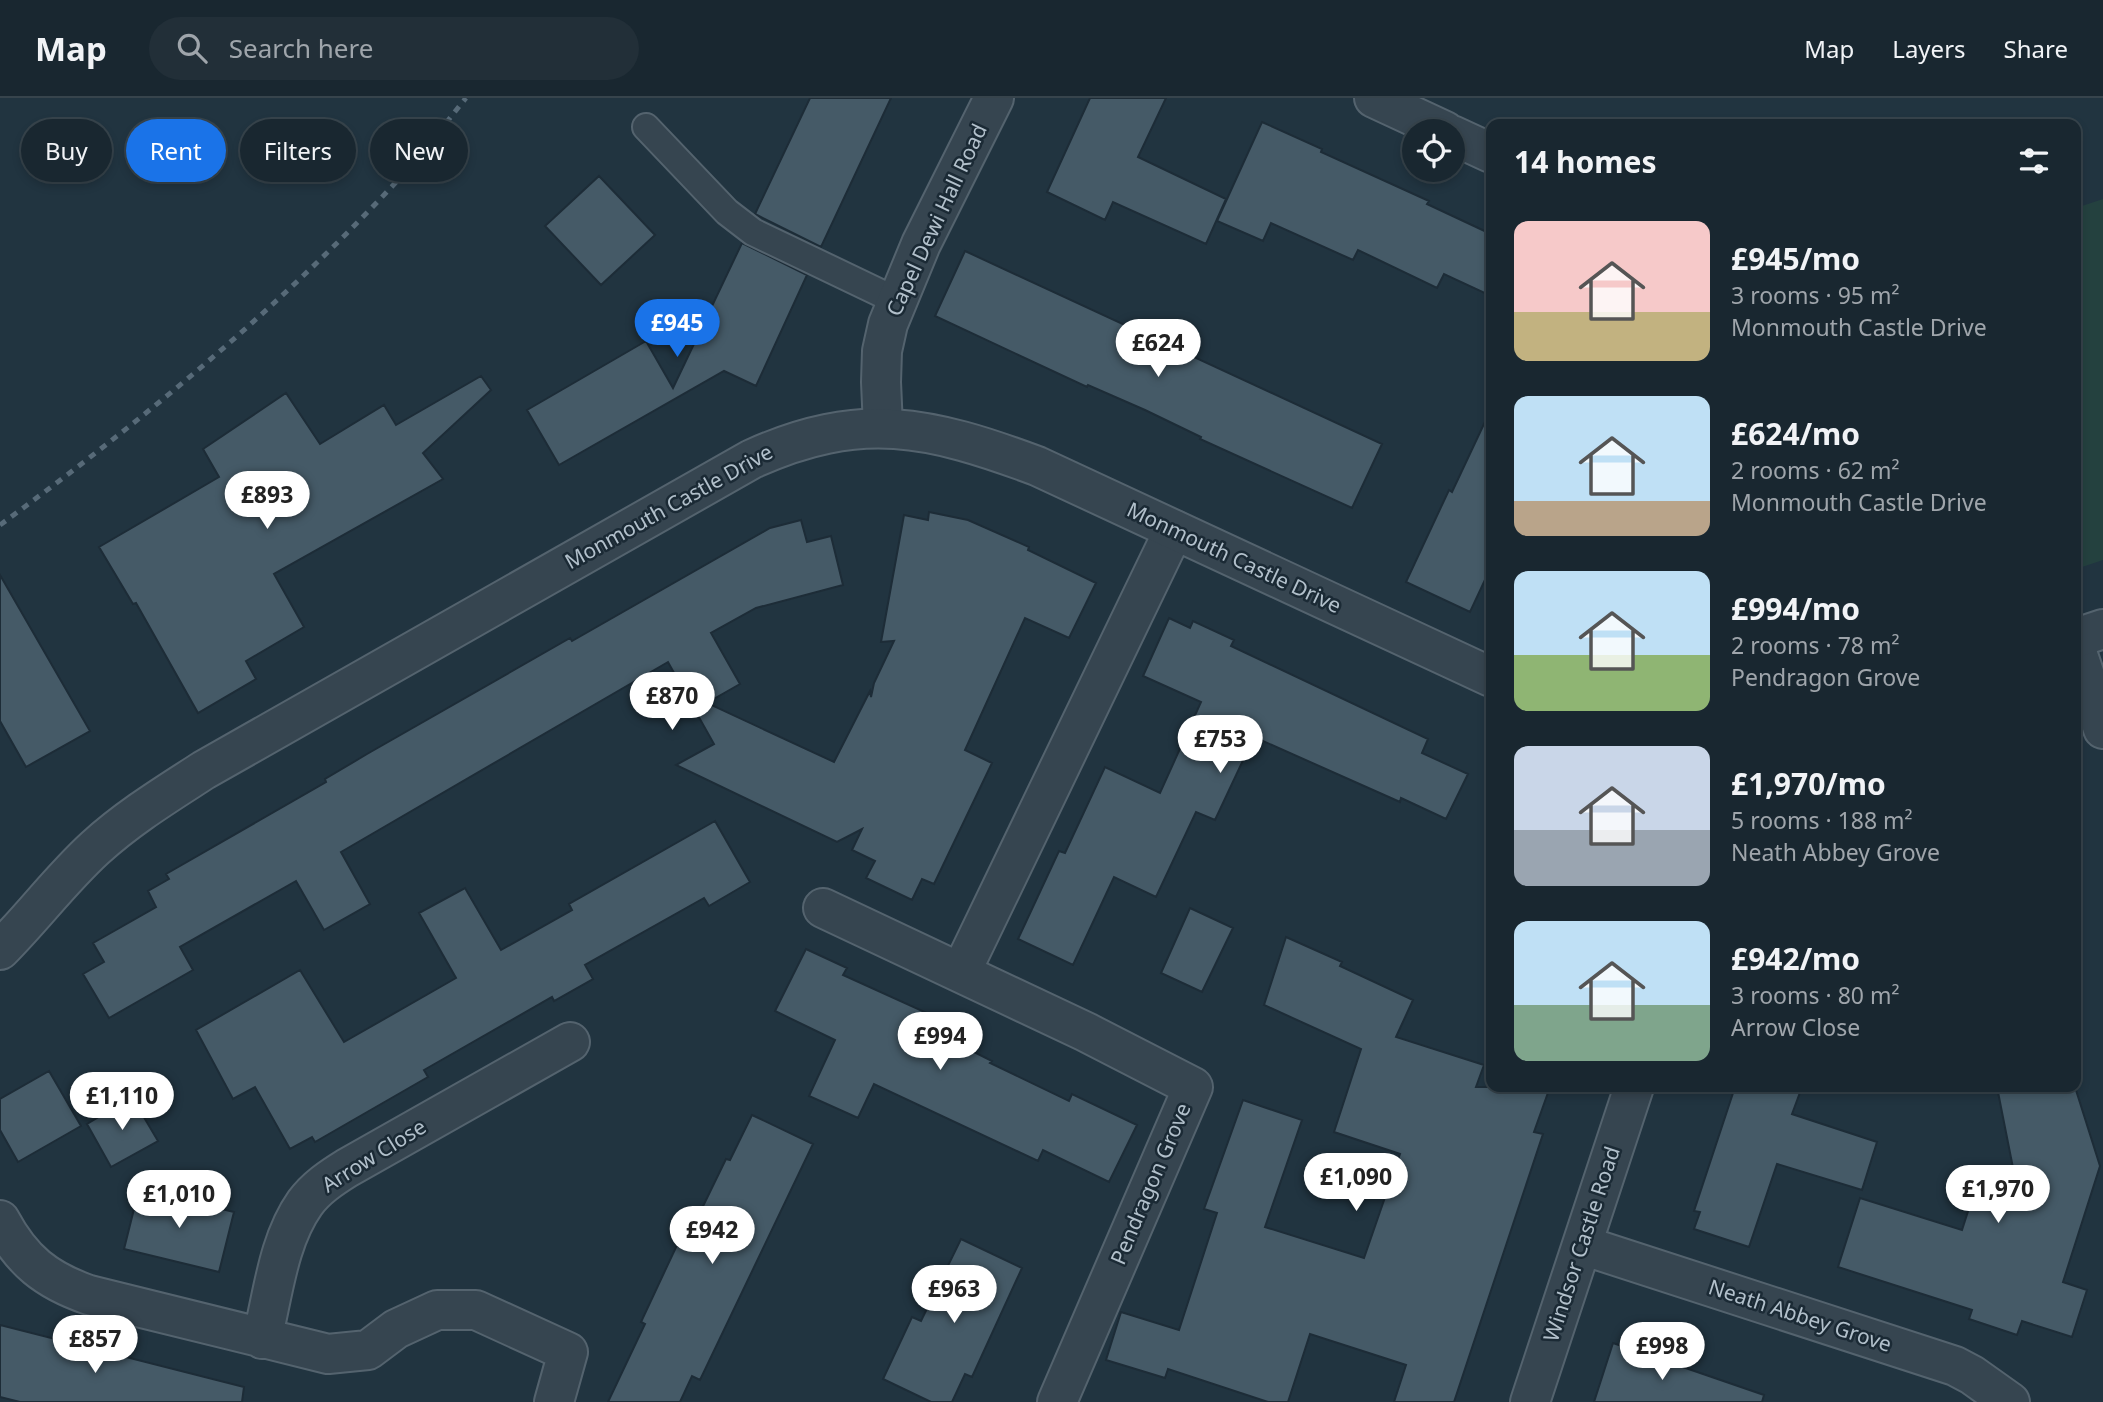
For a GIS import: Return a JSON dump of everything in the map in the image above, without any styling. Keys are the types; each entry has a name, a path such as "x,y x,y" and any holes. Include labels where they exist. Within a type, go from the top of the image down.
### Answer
{"street":[{"name":"Capel Dewi Hall Road","path":"883,426 882,351 888,324 922,244 994,98"},
{"path":"1374,98 1419,119"},
{"path":"1465,141 1486,151"},
{"name":"Monmouth Castle Drive","path":"0,950 49,894 96,847 147,806 204,770 752,458 787,443 822,433 883,426 933,433 984,446 1037,466 1486,675"},
{"path":"961,972 1174,530"},
{"path":"2081,636 2103,629"},
{"path":"2081,664 2103,729"},
{"name":"Pendragon Grove","path":"823,908 1086,1032 1192,1087 1057,1402"},
{"name":"Arrow Close","path":"262,1339 292,1225 306,1202 326,1182 346,1168 570,1042"},
{"name":"Windsor Castle Road","path":"1530,1402 1632,1092"},
{"path":"0,1220 23,1255 41,1273 64,1286 89,1295 328,1354 368,1350 396,1329 437,1310 476,1310 568,1352 554,1402"},
{"name":"Neath Abbey Grove","path":"1582,1245 1955,1366 2010,1402"}],"lane":[{"path":"646,127 727,212 753,232 897,301"}],"green space":[{"path":"2103,199 2103,560 2081,567 2081,206"}],"building":[{"path":"810,98 891,98 821,247 755,214"},
{"path":"1090,98 1166,98 1138,157 1226,199 1206,244 1113,202 1105,220 1047,192"},
{"path":"1262,122 1429,201 1427,204 1486,232 1486,294 1444,274 1437,288 1358,250 1353,260 1271,223 1263,241 1217,221"},
{"path":"599,176 655,235 601,285 545,226"},
{"path":"742,243 807,275 756,386 724,371 559,465 527,410 646,341 673,388"},
{"path":"965,251 1382,444 1352,508 1200,439 1201,437 1145,410 1088,385 1087,387 935,316"},
{"path":"481,376 491,390 423,453 443,479 274,574 304,627 246,661 256,679 198,713 136,603 133,604 99,547 219,477 203,449 286,393 320,444 384,405 396,425"},
{"path":"1486,420 1486,578 1470,612 1406,582 1449,490 1452,492"},
{"path":"929,512 968,520 1029,547 1028,550 1096,583 1069,638 1025,618 965,750 992,763 934,884 922,879 912,900 866,878 875,861 852,850 862,829 837,842 676,765 714,744 668,662 341,852 370,904 324,930 296,881 180,947 193,970 109,1018 83,974 104,962 93,943 156,907 148,891 169,879 166,874 326,782 325,779 367,754 570,638 572,641 770,528 801,520 807,542 831,536 843,585 756,608 711,633 740,684 707,703 834,762 870,691 871,697 874,683 894,641 881,642 904,515 928,520"},
{"path":"0,575 90,731 26,767 0,721"},
{"path":"1169,618 1190,628 1193,621 1234,640 1231,646 1428,739 1422,753 1468,774 1446,819 1401,798 1400,802 1254,737 1215,820 1196,812 1156,897 1114,877 1073,965 1018,939 1059,851 1065,853 1105,767 1160,793 1201,702 1143,676"},
{"path":"715,821 750,882 709,906 704,898 585,965 593,979 554,1001 552,997 424,1070 428,1077 315,1142 312,1137 290,1149 255,1087 233,1099 196,1030 300,970 344,1042 456,978 419,913 465,888 501,950 572,910 569,904"},
{"path":"1190,908 1233,928 1202,992 1161,973"},
{"path":"1286,937 1342,962 1340,966 1413,1000 1396,1037 1484,1065 1476,1087 1486,1087 1486,1092 1548,1092 1534,1132 1543,1134 1454,1402 1394,1402 1406,1365 1310,1334 1288,1402 1268,1402 1168,1369 1165,1378 1106,1360 1121,1312 1179,1330 1217,1213 1204,1209 1243,1100 1302,1120 1265,1227 1364,1258 1400,1154 1334,1132 1361,1049 1264,1005"},
{"path":"806,949 847,968 843,975 962,1029 956,1043 992,1061 990,1063 1069,1101 1072,1094 1137,1125 1109,1182 1043,1150 1038,1161 874,1084 858,1118 809,1096 835,1040 775,1011"},
{"path":"49,1071 81,1126 18,1162 0,1130 0,1099"},
{"path":"1733,1092 1800,1092 1792,1114 1877,1142 1862,1190 1777,1164 1749,1247 1694,1229 1700,1212 1694,1211"},
{"path":"1998,1092 2077,1092 2100,1166 2063,1282 2087,1290 2072,1337 2022,1321 2017,1335 1969,1319 1972,1310 1838,1267 1860,1198 1962,1230 1979,1177 2017,1188"},
{"path":"132,1097 158,1141 111,1167 87,1124"},
{"path":"752,1115 813,1144 700,1380 692,1376 680,1402 608,1402 645,1324 641,1322 685,1228 691,1231 726,1159 730,1160"},
{"path":"139,1189 234,1212 219,1272 124,1249"},
{"path":"961,1239 1022,1268 972,1377 965,1374 952,1402 931,1402 883,1379 912,1317 921,1321"},
{"path":"0,1325 244,1387 242,1402 20,1402 0,1397"},
{"path":"1613,1343 1764,1395 1762,1402 1594,1402"}],"railway":[{"path":"0,525 108,443 214,357 264,312 314,265 416,160 466,98"}]}
